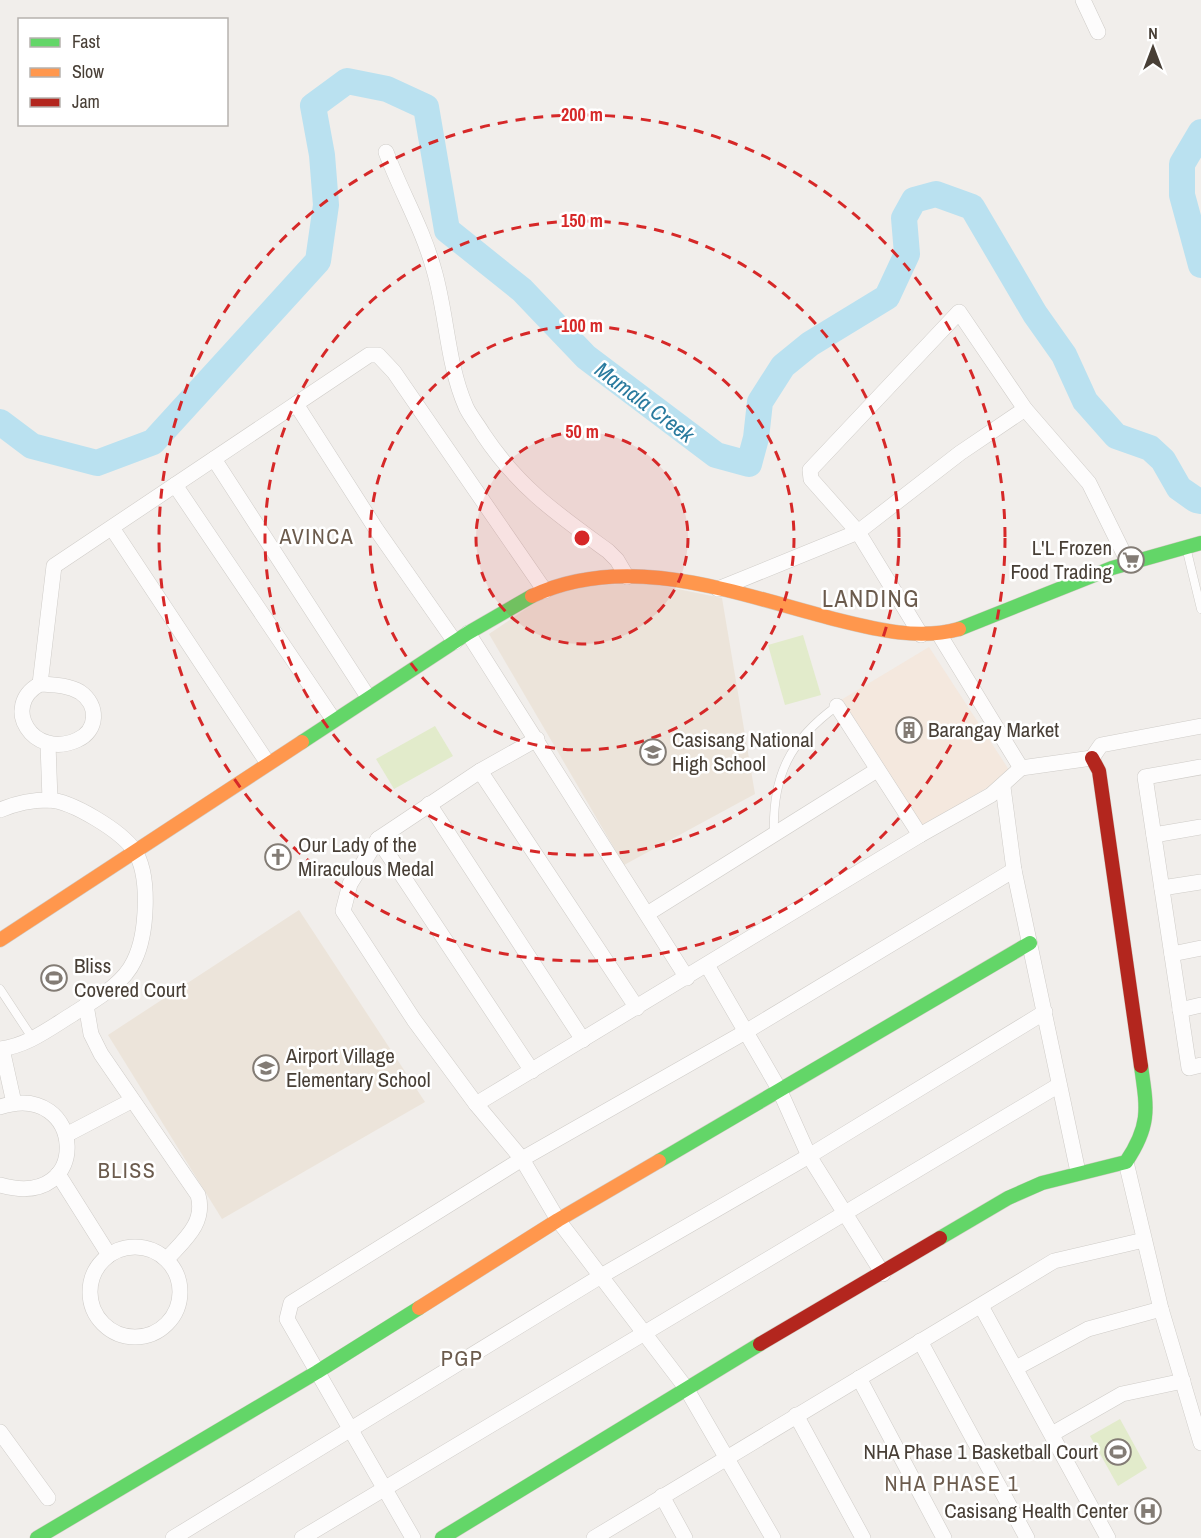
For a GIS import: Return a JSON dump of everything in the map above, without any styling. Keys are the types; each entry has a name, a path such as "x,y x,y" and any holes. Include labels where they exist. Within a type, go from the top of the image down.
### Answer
{"street":[{"path":"1083,0 1098,32"},
{"path":"386,152 400,191 420,229 434,271 448,341 466,408 503,464 537,499 608,551 617,560 627,577"},
{"path":"921,635 858,532 811,479 810,470 958,312 1025,409 1089,483 1126,560"},
{"path":"40,684 54,566 369,355 378,355 386,361 544,591"},
{"path":"296,404 376,529 455,642"},
{"path":"718,589 858,532 960,453 1025,409"},
{"path":"214,459 368,697"},
{"path":"175,485 333,719"},
{"path":"112,528 267,762"},
{"path":"0,940 267,762 468,633 544,591 566,583 627,577 656,577 718,589 866,627 921,635 939,634 980,621 1126,560 1201,543"},
{"path":"468,633 687,978"},
{"path":"939,634 1021,768"},
{"path":"40,684 75,690 88,700 94,711 94,724 88,733 77,740 48,744 30,740 16,728 10,718 10,704 16,694 40,684"},
{"path":"837,706 920,835"},
{"path":"476,1104 1003,787 1021,768 1092,758 1101,745 1201,726"},
{"path":"537,739 480,771 378,840 350,884 343,911 414,1020 476,1104 522,1159 558,1220 686,1388 773,1538"},
{"path":"48,744 50,800"},
{"path":"442,1538 686,1388 883,1274 1008,1198 1042,1183 1078,1172 1126,1162 1142,1140 1147,1126 1147,1107 1099,771 1092,758"},
{"path":"1201,767 1145,777 1189,1068 1201,1065"},
{"path":"647,914 877,770"},
{"path":"480,771 637,1008"},
{"path":"1003,787 1014,870 1078,1172"},
{"path":"0,810 11,805 50,800 74,808 113,830 134,850 144,884 145,915 141,942 134,963 115,986 33,1039 1,1049 7,1105 41,1107 52,1114 66,1135 68,1157 58,1174 46,1183 31,1188 15,1189 0,1185"},
{"path":"429,804 583,1040"},
{"path":"1154,835 1201,826"},
{"path":"378,840 532,1071"},
{"path":"414,1538 287,1319 291,1303 522,1159 747,1031 1014,870"},
{"path":"1162,888 1201,882"},
{"path":"37,1538 317,1372 558,1220 1030,943"},
{"path":"1172,954 1201,948"},
{"path":"707,965 779,1089 809,1156 883,1274"},
{"path":"86,1005 91,1034 101,1054 131,1101 198,1195 201,1215 197,1225 167,1259"},
{"path":"1180,1010 1201,1005"},
{"path":"173,1538 602,1276 809,1156 1045,1012"},
{"path":"302,1538 647,1334 845,1212 1059,1085"},
{"path":"66,1135 131,1101"},
{"path":"1126,1162 1161,1309 1201,1443"},
{"path":"58,1174 109,1255"},
{"path":"598,1537 727,1456 1054,1261 1144,1240"},
{"path":"139,1247 154,1251 167,1259 176,1272 181,1286 180,1301 175,1315 166,1326 153,1334 139,1338 124,1337 110,1331 99,1321 90,1300 91,1278 98,1265 109,1255 123,1248 139,1247"},
{"path":"981,1306 1108,1538"},
{"path":"1016,1368 1088,1329 1161,1309"},
{"path":"920,1341 1027,1538"},
{"path":"859,1378 944,1538"},
{"path":"1052,1434 1122,1394 1183,1381"},
{"path":"796,1415 863,1538"},
{"path":"0,1432 7,1455 48,1497"},
{"path":"662,1496 685,1538"}],"lane":[{"path":"1186,546 1201,609"},
{"path":"774,834 773,810 784,763 813,723 837,706"},
{"path":"0,989 33,1039"}],"shaded area":[{"name":"Casisang National High School","path":"643,582 722,598 755,794 624,865 489,634 542,598 569,588"},
{"path":"929,647 1011,773 922,827 841,700"},
{"name":"Airport Village Elementary School","path":"299,910 425,1102 222,1219 108,1035"}],"green space":[{"path":"803,635 821,695 785,705 768,645"},
{"path":"435,726 453,756 394,789 376,759"},
{"name":"NHA Phase 1 Basketball Court","path":"1120,1419 1147,1468 1118,1486 1090,1436"}],"waterway":[{"name":"Mamala Creek","path":"0,422 32,446 97,463 153,442 318,261 326,205 322,155 313,106 347,81 387,89 426,107 447,230 522,290 586,357 716,455 749,464 756,438 760,402 783,366 810,344 887,297 907,254 904,218 914,200 936,194 972,207 1035,314 1064,355 1085,401 1116,436 1150,448 1163,460 1179,488 1201,501"},
{"name":"Mamala Creek","path":"1201,132 1182,164 1182,195 1201,265"}],"traffic: fast":[{"path":"959,629 1112,568 1201,543"},
{"path":"302,742 468,633 532,596"},
{"path":"659,1161 1030,943"},
{"path":"940,1238 1008,1198 1042,1183 1126,1162 1140,1137 1145,1116 1141,1066"},
{"path":"37,1538 317,1372 419,1308"},
{"path":"442,1538 760,1344"}],"traffic: slow":[{"path":"532,596 569,583 607,577 646,577 685,581 724,589 883,630 929,634 959,629"},
{"path":"0,940 302,742"},
{"path":"419,1308 558,1220 659,1161"}],"traffic: jam":[{"path":"1092,758 1099,771 1141,1066"},
{"path":"760,1344 940,1238"}],"place":[{"name":"L'L Frozen Food Trading","path":"1131,560"},
{"name":"Barangay Market","path":"909,730"},
{"name":"Casisang National High School","path":"653,752"},
{"name":"Our Lady of the Miraculous Medal","path":"278,857"},
{"name":"Bliss Covered Court","path":"54,978"},
{"name":"Airport Village Elementary School","path":"266,1068"},
{"name":"NHA Phase 1 Basketball Court","path":"1118,1452"},
{"name":"Casisang Health Center","path":"1148,1511"}],"district":[{"name":"AVINCA","path":"317,536"},
{"name":"LANDING","path":"871,599"},
{"name":"BLISS","path":"127,1170"},
{"name":"PGP","path":"462,1358"},
{"name":"NHA PHASE 1","path":"952,1483"}]}
